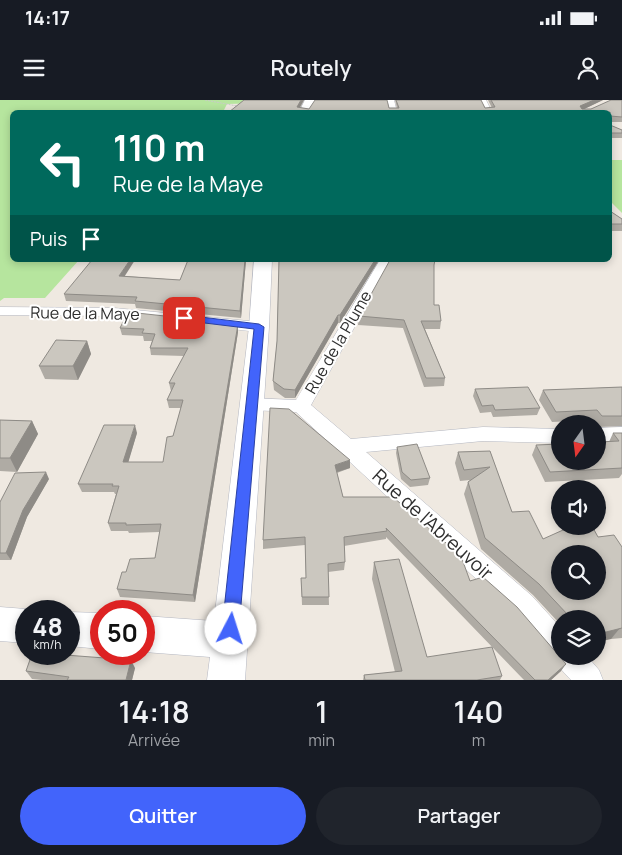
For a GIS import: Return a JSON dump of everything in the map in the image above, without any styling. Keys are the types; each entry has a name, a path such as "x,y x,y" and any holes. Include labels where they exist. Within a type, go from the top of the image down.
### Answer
{"main road":[{"path":"226,680 259,327 263,262"},
{"path":"0,624 15,625"},
{"path":"155,635 230,640"}],"street":[{"path":"309,106 318,100"},
{"path":"355,101 391,102 393,110"},
{"name":"Rue de la Plume","path":"251,404 301,406 385,262"},
{"name":"Rue de la Maye","path":"0,311 114,312 259,327"},
{"name":"Rue de l'Abreuvoir","path":"301,406 523,605 551,637"},
{"path":"347,447 483,434 551,436"},
{"path":"606,435 622,434"},
{"path":"576,665 589,680"}],"path":[{"path":"205,100 237,106"}],"green space":[{"path":"0,100 266,100 267,103 227,104 224,110 10,110 10,262 77,262 45,298 4,298 0,301"},
{"path":"612,160 622,160 622,213 612,203"}],"building":[{"path":"244,100 301,100 297,107 309,109 315,100 387,100 389,108 399,108 396,100 481,100 485,108 495,107 491,100 594,100 580,106 582,109 591,109 611,100 622,100 622,117 612,116 612,110 232,110"},
{"path":"612,126 622,130 622,133 612,133"},
{"path":"612,212 622,219 622,224 612,224"},
{"path":"90,262 129,262 119,276 180,280 187,262 245,262 240,311 135,301 137,297 64,294"},
{"path":"279,262 374,262 340,315 338,315 295,390 284,389 273,381 277,341"},
{"path":"389,262 435,262 434,305 439,305 441,321 421,321 445,378 426,378 404,320 359,316"},
{"path":"128,312 238,324 193,595 117,589 122,572 126,572 130,559 155,558 161,524 126,525 126,523 108,523 119,486 112,486 113,484 78,484 104,425 135,425 123,462 163,462 167,437 173,436 183,400 167,400 175,383 169,383 188,348 150,348 155,334 142,333 144,329 120,328"},
{"path":"56,340 87,341 73,366 39,366"},
{"path":"528,387 540,408 495,410 493,405 482,406 475,389"},
{"path":"622,387 622,416 601,415 597,410 556,412 543,390"},
{"path":"270,408 289,409 350,460 335,465 343,497 393,497 461,556 470,581 483,577 517,607 551,647 551,665 565,665 548,680 535,680 386,528 387,531 344,537 345,562 328,564 329,597 302,597 301,578 306,578 305,537 263,540"},
{"path":"0,420 32,421 10,458 0,458"},
{"path":"613,433 622,433 622,468 606,469 606,442 619,441"},
{"path":"417,444 430,478 411,480 402,472 397,447"},
{"path":"551,444 551,470 586,470 550,472 536,445"},
{"path":"490,451 512,512 529,511 543,539 552,535 597,535 598,537 614,535 622,547 622,628 606,632 606,610 563,610 554,600 606,600 606,545 551,545 551,597 539,584 485,538 468,482 490,467 464,470 458,452"},
{"path":"46,472 23,510 6,553 0,553 0,502 15,473"},
{"path":"399,559 427,657 492,647 502,676 477,680 365,680 364,675 402,671 374,562"},
{"path":"80,656 90,657 90,665 130,665 126,680 67,680 69,677 26,671 28,665 80,665"}],"route":[{"path":"184,318 259,327 231,629"}]}
